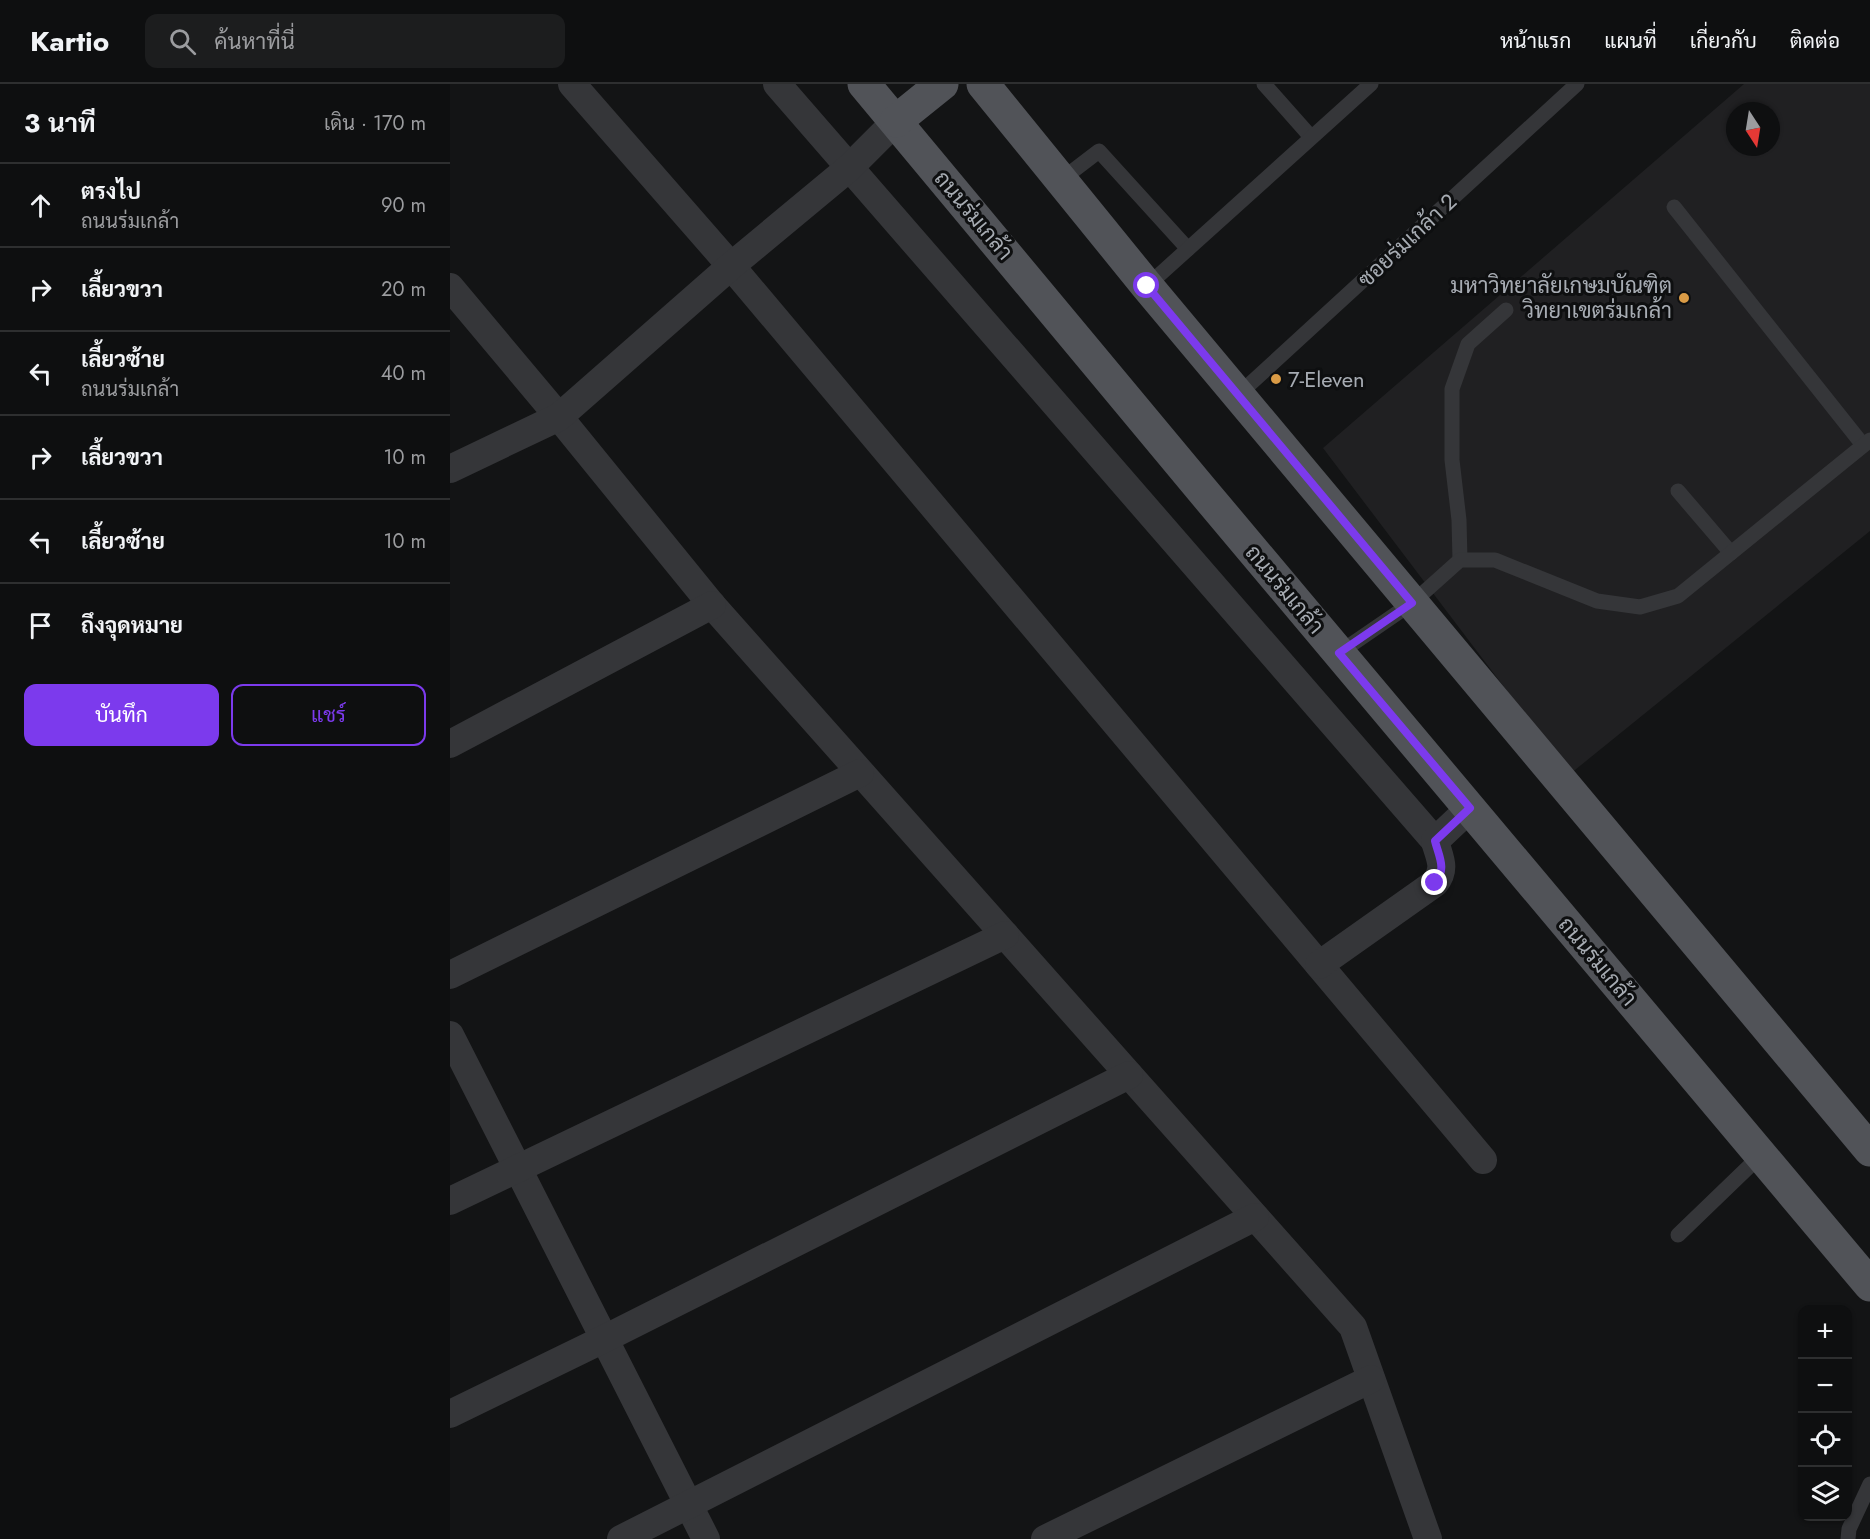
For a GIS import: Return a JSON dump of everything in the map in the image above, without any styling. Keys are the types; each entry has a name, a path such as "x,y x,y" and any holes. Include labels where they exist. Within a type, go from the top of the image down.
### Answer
{"main road":[{"name":"ถนนร่มเกล้า","path":"864,84 1870,1285"},
{"path":"896,121 942,84"},
{"path":"983,84 1147,286 1870,1150"}],"street":[{"path":"572,84 731,267 1483,1160"},
{"path":"777,84 1435,841 1442,875 1435,883 1319,964"},
{"path":"450,469 559,417 849,168 896,121"},
{"path":"450,287 711,605 1353,1327 1428,1539"},
{"path":"450,744 711,605"},
{"path":"450,975 860,773"},
{"path":"1435,841 1470,808"},
{"path":"450,1201 1005,935"},
{"path":"450,1035 706,1539"},
{"path":"450,1414 1129,1075"},
{"path":"621,1539 1255,1217"},
{"path":"1045,1539 1371,1379"}],"lane":[{"path":"1264,84 1311,137"},
{"name":"ซอยร่มเกล้า 2","path":"1238,395 1576,84"},
{"path":"1147,286 1311,137 1363,86"},
{"path":"1061,180 1099,151 1188,249"},
{"path":"1339,653 1412,603 1461,560 1495,560 1597,601 1640,607 1678,596 1867,443 1674,207"},
{"path":"1461,560 1452,460 1452,389 1468,344 1506,310"},
{"path":"1678,491 1731,553"},
{"path":"1678,1235 1761,1155"},
{"path":"1848,1539 1849,1529 1870,1484"}],"shaded area":[{"name":"มหาวิทยาลัยเกษมบัณฑิต วิทยาเขตร่มเกล้า","path":"1744,84 1870,84 1870,531 1570,774 1323,448"}],"place":[{"name":"มหาวิทยาลัยเกษมบัณฑิต วิทยาเขตร่มเกล้า","path":"1684,298"},
{"name":"7-Eleven","path":"1276,379"}],"route":[{"path":"1147,286 1412,603 1339,653 1470,808 1435,841 1442,867 1442,875 1435,883"}]}
